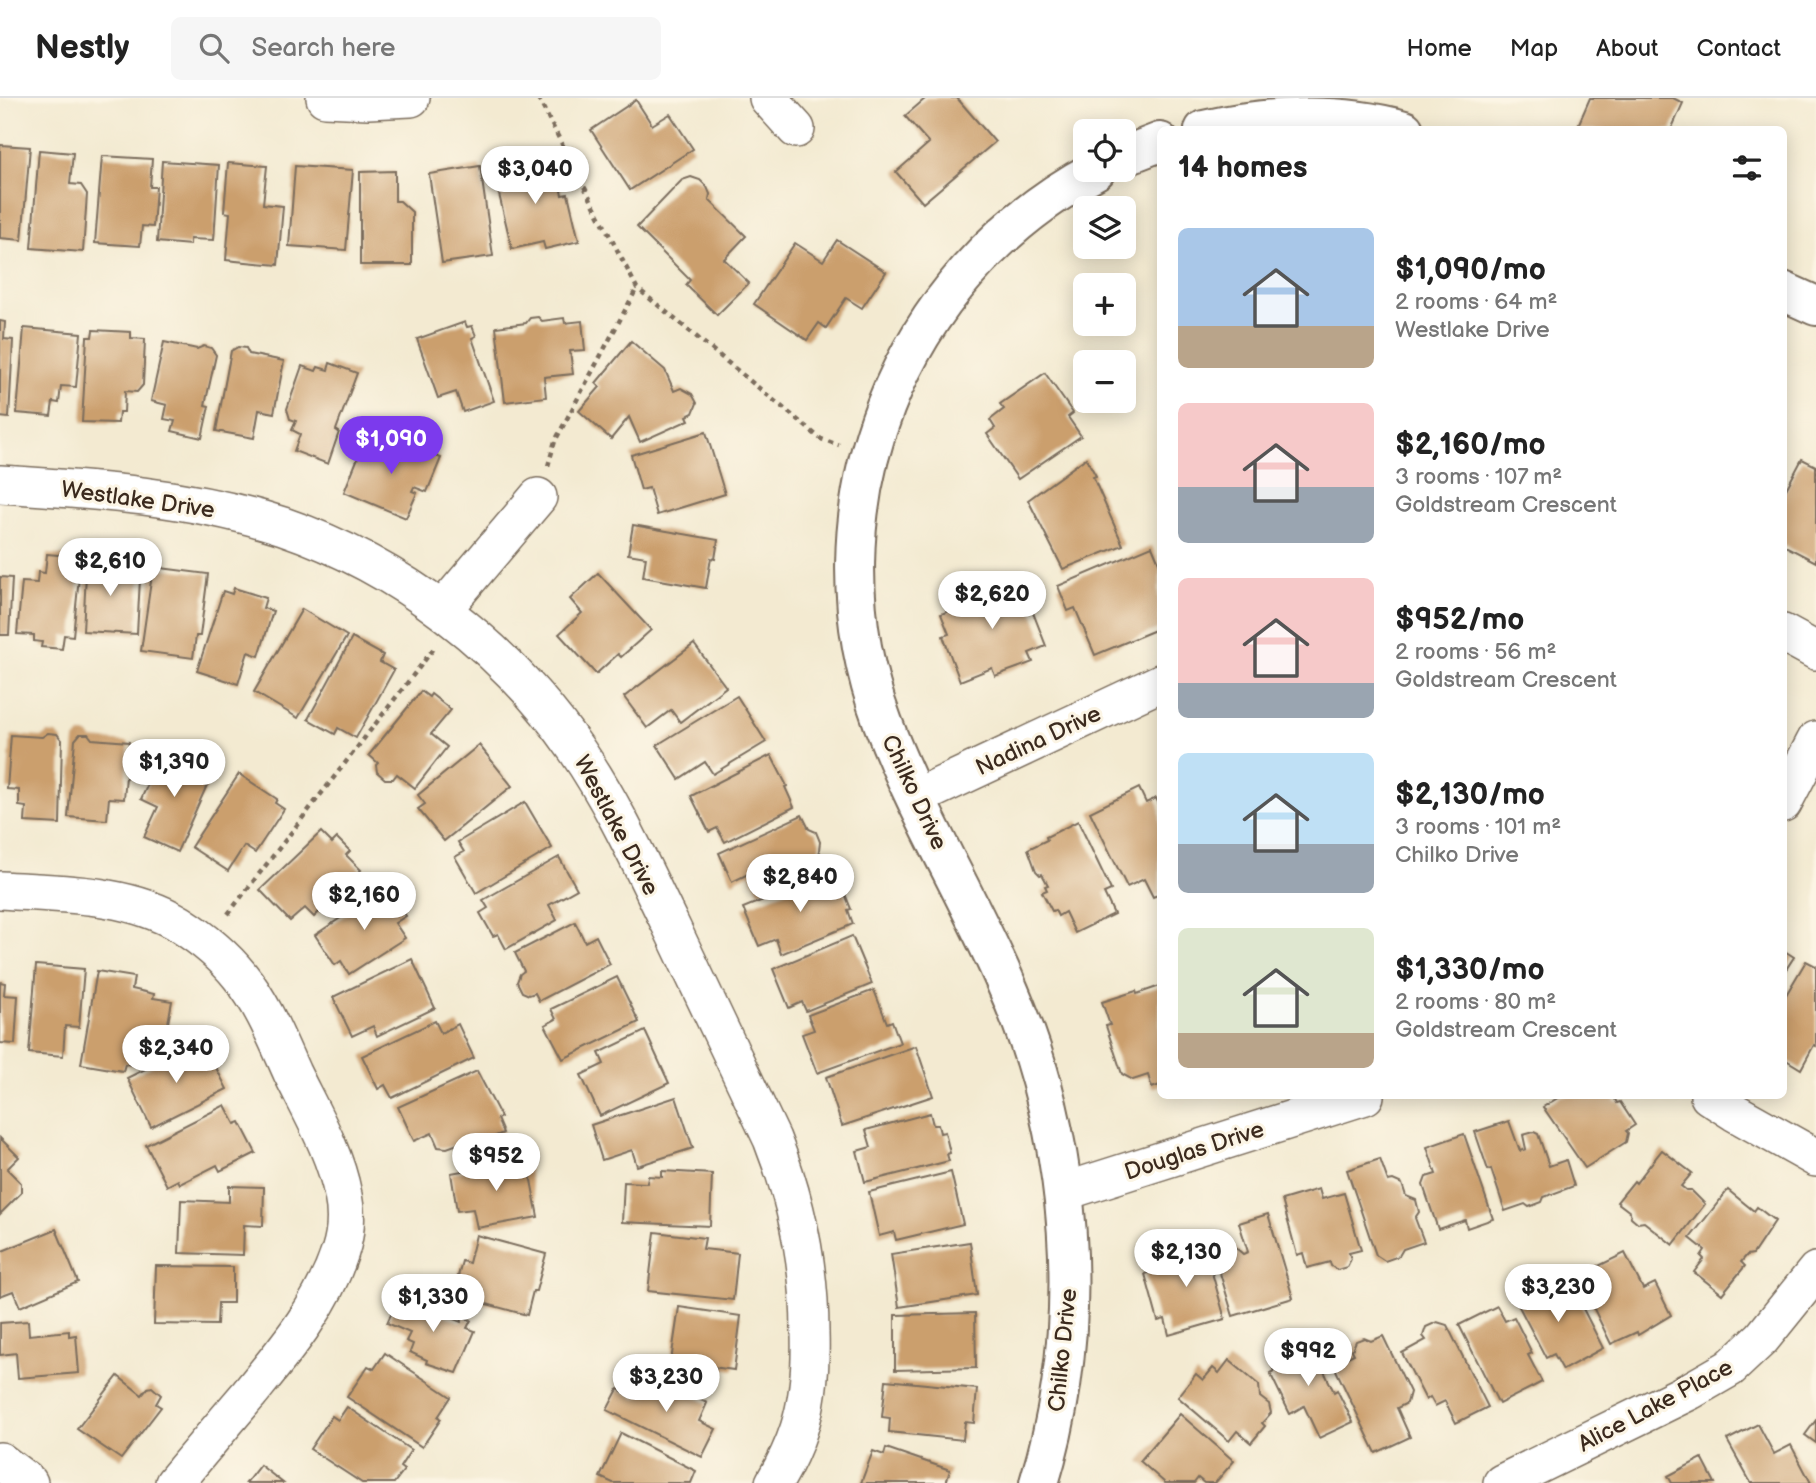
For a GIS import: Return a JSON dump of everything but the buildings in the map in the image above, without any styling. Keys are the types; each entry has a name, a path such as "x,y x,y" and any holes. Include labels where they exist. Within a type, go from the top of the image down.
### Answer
{"street":[{"path":"325,98 411,98"},
{"path":"768,98 796,129"},
{"path":"1225,126 1252,121 1312,118 1363,121 1386,126"},
{"path":"1136,151 1157,143"},
{"name":"Chilko Drive","path":"1039,1483 1054,1427 1067,1344 1069,1258 1063,1192 1048,1107 1023,1027 883,723 868,676 862,643 856,558 860,499 869,457 885,405 905,360 950,292 1009,229 1044,201 1076,182"},
{"path":"1787,293 1816,306"},
{"name":"Westlake Drive","path":"0,484 122,492 179,500 284,527 322,543 388,575 441,625 494,655 537,700 575,747 607,797 772,1139 801,1227 808,1268 811,1352 808,1387 800,1427 774,1483"},
{"path":"441,625 538,497"},
{"path":"1787,635 1816,651"},
{"name":"Nadina Drive","path":"917,797 1157,684"},
{"path":"1787,795 1816,740"},
{"path":"0,890 120,901 151,910 179,924 205,943 239,975 261,1008 324,1138 341,1185 345,1210 344,1236 321,1296 284,1351 174,1483"},
{"name":"Douglas Drive","path":"1063,1192 1356,1099"},
{"path":"1714,1099 1816,1158"},
{"name":"Alice Lake Place","path":"1502,1483 1690,1391 1730,1368 1762,1338 1816,1271"},
{"path":"0,1461 29,1483"}],"path":[{"path":"537,98 636,288 821,439 869,457"},
{"path":"562,429 636,288"},
{"path":"223,920 441,625"}]}
